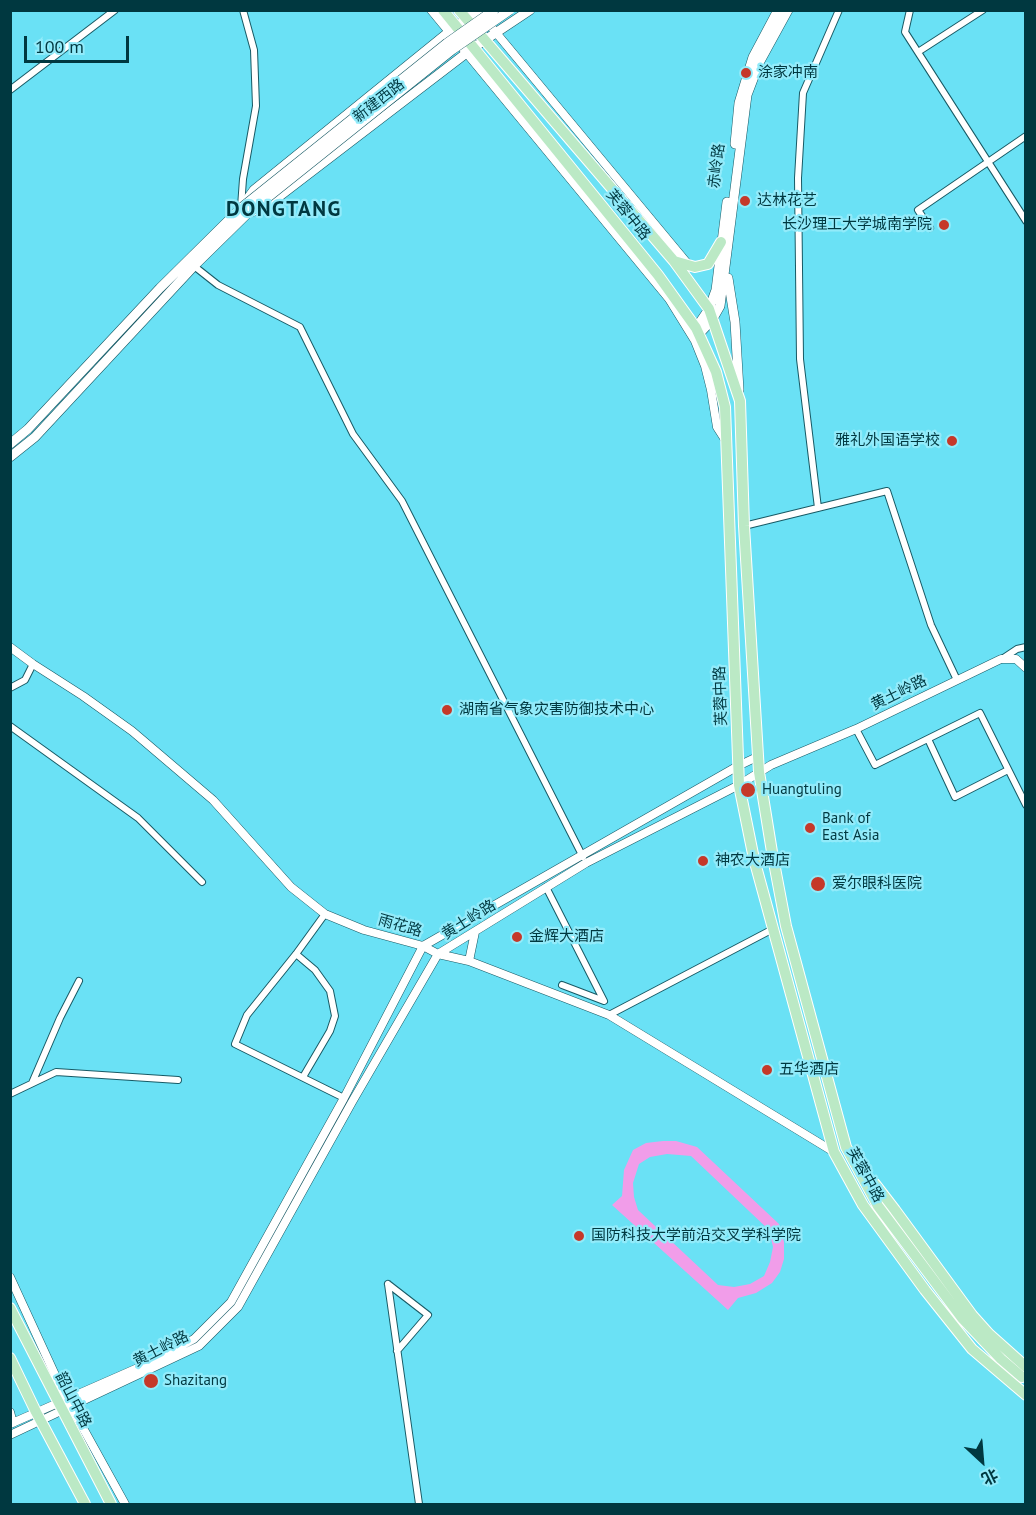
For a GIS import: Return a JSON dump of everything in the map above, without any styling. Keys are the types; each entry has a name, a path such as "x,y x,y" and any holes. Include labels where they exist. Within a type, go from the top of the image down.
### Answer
{"main road":[{"name":"芙蓉中路","path":"443,10 452,29 469,51 658,275 697,331 716,372 725,407 739,785 754,859 834,1152 863,1205 925,1290 972,1349 1026,1395"},
{"name":"新建西路","path":"10,444 28,429 160,288 244,211 447,43 494,10"},
{"name":"新建西路","path":"10,458 35,437 244,211 452,50 510,10"},
{"name":"新建西路","path":"244,211 268,205 469,51 530,10"},
{"name":"赤岭路","path":"711,314 739,103 753,57 778,10"},
{"name":"赤岭路","path":"697,331 720,306 747,95 760,61 788,10"},
{"name":"新建西路","path":"244,211 254,190 452,29 462,15 478,11"},
{"name":"芙蓉中路","path":"462,15 674,261 711,314 740,401 744,526 759,772 786,926 846,1147 857,1169 875,1184 972,1315 1024,1372"},
{"path":"674,261 695,267 708,264 722,242"},
{"name":"赤岭路","path":"726,267 735,322 740,401"},
{"name":"韶山中路","path":"10,1308 65,1405 111,1504"},
{"path":"10,1358 85,1504"}],"street":[{"path":"10,90 115,10"},
{"path":"243,10 254,50 256,106 243,179 244,211"},
{"path":"430,10 452,29"},
{"path":"818,508 800,359 798,178 803,93 838,10"},
{"path":"910,10 905,32 1026,221"},
{"path":"918,52 983,10"},
{"path":"478,11 689,265"},
{"path":"469,51 669,299 698,350 711,390 717,427 726,442"},
{"path":"930,228 918,210 1026,136"},
{"path":"194,266 218,285 300,327 353,434 402,501 584,859"},
{"path":"744,526 887,491 931,625 957,680"},
{"name":"雨花路","path":"10,646 141,739 213,800 291,887 325,914 364,930 423,946 438,954 468,961 609,1016 834,1152"},
{"path":"1001,659 1017,649 1026,647"},
{"path":"1001,659 1016,659 1026,668"},
{"name":"黄土岭路","path":"65,1405 199,1346 238,1307 352,1102 438,954 546,887 584,859 739,785 759,772 856,729 1001,659"},
{"path":"10,688 25,680 33,664"},
{"path":"856,729 875,765 980,713 1026,805"},
{"path":"10,726 138,818 202,882"},
{"path":"928,739 955,797 1008,770"},
{"name":"黄土岭路","path":"65,1405 194,1339 231,1302 344,1098 423,946 584,859 738,766 759,756"},
{"path":"546,887 604,1001 562,985"},
{"path":"325,914 247,1015 235,1044 344,1098"},
{"path":"609,1016 773,929"},
{"path":"468,961 475,932"},
{"path":"296,954 315,970 330,991 335,1016 330,1031 303,1077"},
{"path":"32,1084 60,1018 79,981"},
{"path":"10,1094 56,1072 178,1080"},
{"path":"10,1277 62,1390 65,1405 125,1504"},
{"path":"398,1351 428,1315 388,1284 419,1504"},
{"path":"10,1412 12,1424 65,1405"},
{"path":"10,1435 39,1416"}],"shaded area":[{"path":"676,1141 697,1147 779,1224 784,1242 784,1259 780,1272 772,1283 756,1293 738,1298 728,1310 612,1205 622,1196 624,1170 633,1150 646,1143","holes":["667,1154 691,1156 769,1230 773,1247 770,1262 764,1276 750,1284 734,1287 718,1285 638,1210 633,1183 639,1164 650,1157"]}],"place":[{"name":"涂家冲南","path":"746,73"},
{"name":"达林花艺","path":"745,201"},
{"name":"长沙理工大学城南学院","path":"944,225"},
{"name":"雅礼外国语学校","path":"952,441"},
{"name":"湖南省气象灾害防御技术中心","path":"447,710"},
{"name":"Huangtuling","path":"748,790"},
{"name":"Bank of East Asia","path":"810,828"},
{"name":"神农大酒店","path":"703,861"},
{"name":"爱尔眼科医院","path":"818,884"},
{"name":"金辉大酒店","path":"517,937"},
{"name":"五华酒店","path":"767,1070"},
{"name":"国防科技大学前沿交叉学科学院","path":"579,1236"},
{"name":"Shazitang","path":"151,1381"}],"district":[{"name":"DONGTANG","path":"284,210"}]}
